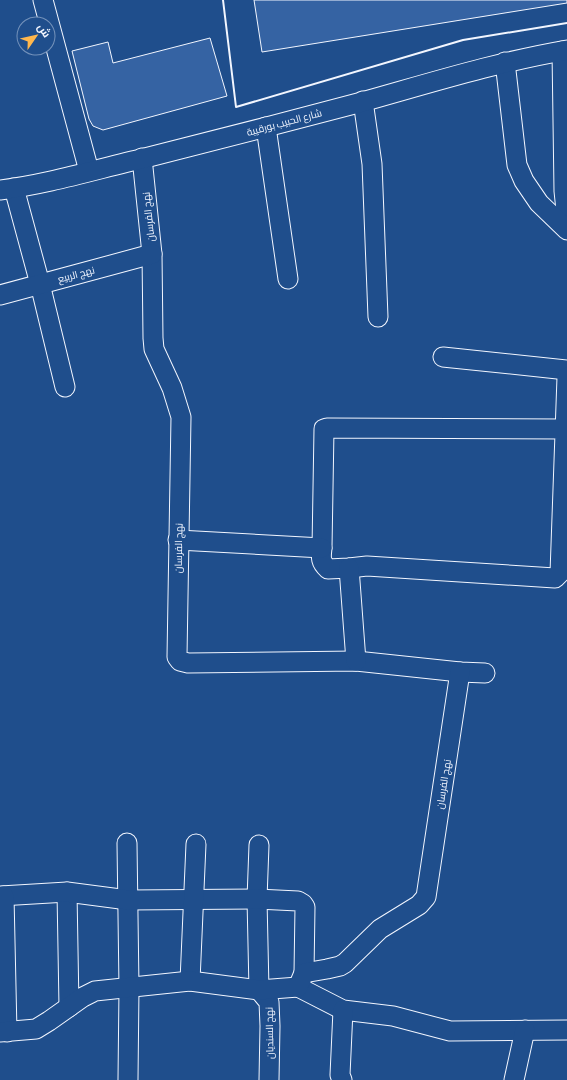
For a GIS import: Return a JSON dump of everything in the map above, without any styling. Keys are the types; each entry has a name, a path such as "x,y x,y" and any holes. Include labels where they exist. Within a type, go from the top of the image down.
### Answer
{"street":[{"path":"43,0 89,171"},
{"path":"565,50 564,191 567,220"},
{"name":"شارع الحبيب بورقيبة","path":"7,189 89,171 266,127 505,62 565,50"},
{"path":"505,62 517,165 524,182 539,203 567,230"},
{"path":"363,101 372,164 378,317"},
{"path":"266,127 288,279"},
{"name":"نهج الفرسان","path":"142,158 152,254 154,349 172,388 181,417 177,657 180,661 188,663 356,661 460,672 485,673"},
{"path":"7,189 40,284 65,387"},
{"name":"نهج الربيع","path":"0,295 152,254"},
{"path":"443,357 567,370"},
{"path":"566,429 324,429 321,560 328,569 367,566 555,578 560,573 566,429 567,377"},
{"path":"178,540 322,548"},
{"path":"349,568 356,661"},
{"name":"نهج الفرسان","path":"301,980 345,963 380,929 419,905 426,897 460,672"},
{"path":"127,843 129,988 128,1080"},
{"path":"190,981 196,844"},
{"path":"259,845 257,899 259,990"},
{"path":"67,892 68,1007"},
{"path":"301,980 305,907 298,900 128,900 67,892 2,896 3,1032 36,1029 83,997 95,991 190,981 259,990 301,980 343,1010 393,1016 450,1031 567,1030"},
{"name":"نهج السنديان","path":"259,990 269,1002 269,1080"},
{"path":"342,1080 340,1075 343,1010"},
{"path":"514,1080 525,1030"}],"building":[{"path":"254,0 567,0 567,3 262,52"},
{"path":"210,38 227,96 103,130 93,126 89,119 72,51 108,42 113,63"}],"wall":[{"path":"223,0 236,107 463,40 567,23"}]}
